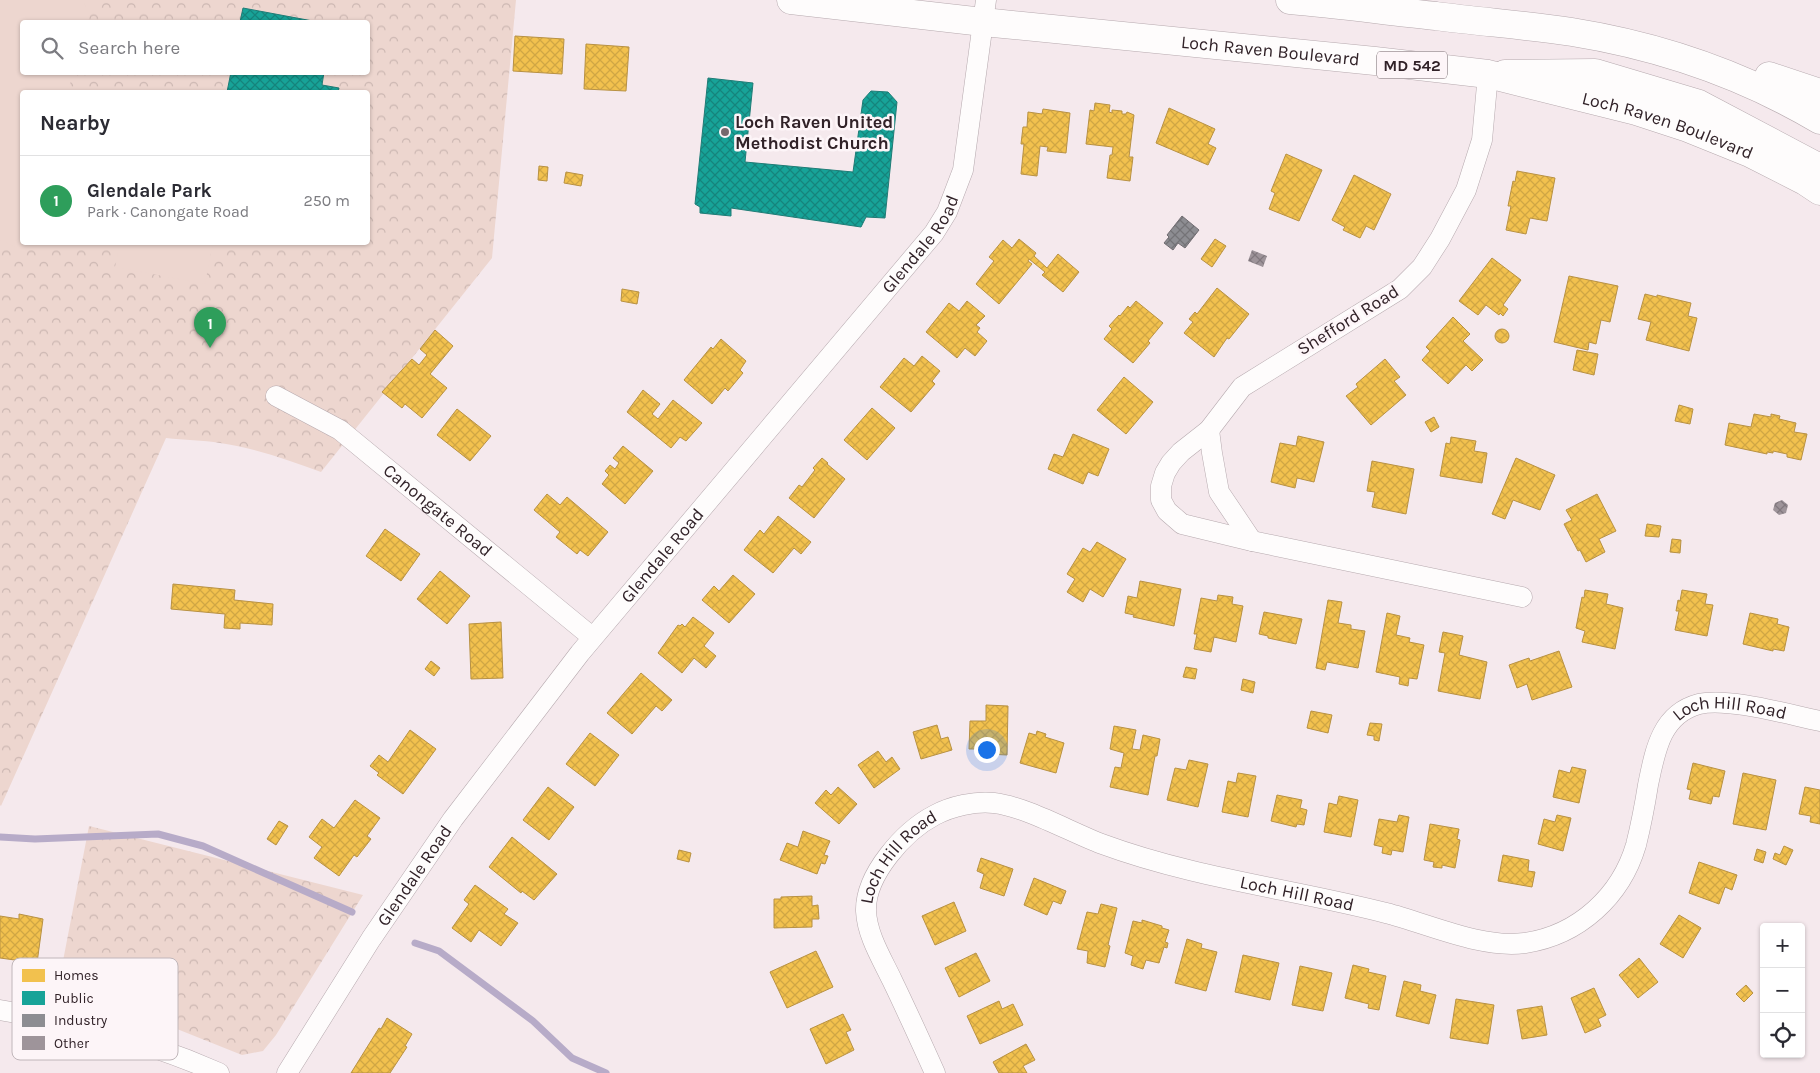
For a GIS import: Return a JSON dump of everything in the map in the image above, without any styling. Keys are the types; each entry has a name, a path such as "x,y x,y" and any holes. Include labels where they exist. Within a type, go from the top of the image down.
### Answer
{"main road":[{"name":"Loch Raven Boulevard","path":"792,0 985,11 1488,74 1636,110 1688,128 1750,153 1805,181 1820,191"},
{"path":"1290,0 1512,24 1622,42 1680,58 1739,78 1786,100 1820,120"},
{"path":"1680,58 1759,72 1820,93"},
{"path":"1488,74 1594,73 1699,104 1816,166 1820,166"}],"street":[{"name":"Glendale Road","path":"287,1073 371,939 453,819 592,637 939,225 957,190 963,170 985,11"},
{"name":"Shefford Road","path":"1488,74 1482,140 1466,190 1440,239 1422,267 1400,289 1242,387 1210,430 1181,452 1165,473 1161,486 1161,500 1167,511 1182,524 1252,541 1522,597"},
{"name":"Canongate Road","path":"276,396 340,430 592,637"},
{"path":"1210,430 1219,492 1252,541"},
{"name":"Loch Hill Road","path":"935,1073 880,954 869,927 866,910 868,895 875,875 886,859 908,835 925,820 938,813 977,803 995,803 1012,807 1103,845 1155,861 1213,876 1386,913 1484,942 1504,944 1525,943 1562,933 1576,925 1598,908 1625,873 1635,846 1655,751 1662,734 1678,714 1702,703 1718,703 1748,706 1820,721"},
{"path":"178,1057 219,1073"}],"green space":[{"path":"0,0 516,0 492,258 321,472 259,451 233,445 166,438 1,806"},
{"path":"0,0 83,0 90,15 89,20 20,20 20,75 72,75 69,90 20,90 19,249 0,240"},
{"path":"120,245 213,245 205,284 115,267"},
{"path":"89,826 363,895 276,1035 263,1051 242,1055 178,1029 178,958 64,958"}],"building: Homes":[{"path":"515,36 564,39 562,74 513,71"},
{"path":"586,44 629,47 626,91 584,89"},
{"path":"1095,103 1110,105 1109,112 1112,113 1112,110 1122,111 1122,114 1127,112 1134,115 1129,157 1133,157 1130,181 1107,178 1113,147 1086,144 1090,110 1094,111"},
{"path":"1169,108 1215,129 1208,144 1216,148 1208,165 1156,143"},
{"path":"1043,109 1070,113 1066,153 1047,151 1048,147 1040,146 1037,176 1021,174 1024,144 1021,144 1023,127 1027,127 1028,112 1042,114"},
{"path":"1286,154 1322,170 1299,221 1269,209 1275,193 1271,191"},
{"path":"539,166 548,167 547,181 538,180"},
{"path":"1517,171 1555,178 1547,221 1530,218 1526,234 1506,230 1511,206 1508,206"},
{"path":"566,172 583,175 581,186 564,183"},
{"path":"1354,175 1391,194 1374,230 1366,226 1360,238 1343,230 1345,227 1332,220"},
{"path":"1019,239 1036,253 1034,256 1047,268 1058,254 1079,272 1063,292 1042,275 1045,272 1029,259 1028,261 1032,264 999,304 976,284 994,261 989,257 1003,240 1012,248"},
{"path":"1215,239 1226,246 1212,267 1201,259"},
{"path":"1492,258 1521,280 1503,305 1508,309 1503,316 1486,305 1478,315 1459,301"},
{"path":"1569,276 1618,286 1610,322 1601,320 1596,344 1589,342 1588,350 1554,342"},
{"path":"1217,288 1249,314 1229,339 1227,338 1214,357 1184,333 1193,322 1189,319 1195,312 1197,314"},
{"path":"622,289 639,292 637,304 621,301"},
{"path":"1645,294 1691,303 1688,316 1697,318 1689,351 1646,340 1651,322 1638,319"},
{"path":"967,301 985,316 976,325 980,328 977,332 987,341 975,356 965,348 957,358 926,332 949,303 959,311"},
{"path":"1136,301 1163,323 1148,341 1150,343 1133,363 1104,339 1112,329 1109,326 1128,306 1130,308"},
{"path":"1453,317 1470,334 1463,341 1483,360 1472,371 1466,365 1448,384 1422,360 1430,351 1426,347"},
{"path":"1502,329 1507,331 1509,336 1507,341 1502,343 1497,341 1495,336 1497,331"},
{"path":"435,330 453,346 430,374 447,388 422,418 405,404 402,408 382,392 412,359 419,365 427,355 420,349"},
{"path":"721,339 746,361 740,370 743,373 728,391 725,388 712,404 684,380 711,347 713,349"},
{"path":"1577,350 1598,354 1594,375 1573,370"},
{"path":"922,356 940,371 932,381 935,384 911,412 880,387 904,358 914,366"},
{"path":"1385,359 1400,377 1394,381 1406,395 1371,425 1346,396 1358,387 1356,384"},
{"path":"1124,377 1153,402 1126,434 1097,410"},
{"path":"643,390 660,404 652,414 658,419 673,400 702,423 686,441 680,437 671,448 627,412"},
{"path":"1679,405 1693,409 1690,424 1675,421"},
{"path":"872,408 895,428 867,460 844,440"},
{"path":"457,409 491,436 470,461 437,435"},
{"path":"1754,414 1771,417 1771,414 1780,416 1779,419 1796,423 1794,432 1807,434 1801,460 1773,451 1773,453 1767,452 1767,454 1725,445 1729,423 1751,427"},
{"path":"1434,417 1439,427 1431,432 1425,422"},
{"path":"1073,434 1109,449 1098,476 1088,472 1083,484 1048,469 1054,454 1063,457"},
{"path":"1298,436 1324,442 1314,482 1297,478 1295,488 1271,482 1280,443 1296,446"},
{"path":"1451,437 1476,441 1474,451 1487,453 1482,483 1440,476 1446,443 1450,444"},
{"path":"623,446 653,471 625,504 602,484 609,475 605,471 610,465 615,469 619,463 613,458"},
{"path":"822,458 845,479 814,518 789,498 799,485 802,487 815,470 813,468"},
{"path":"1516,458 1555,475 1540,510 1513,500 1505,519 1492,514"},
{"path":"1372,461 1414,469 1406,514 1372,507 1375,492 1367,491"},
{"path":"547,494 560,505 567,497 608,532 588,556 580,550 577,554 556,537 560,532 534,510"},
{"path":"1597,494 1616,531 1599,539 1605,552 1586,562 1564,524 1572,520 1566,510"},
{"path":"778,516 811,542 801,554 794,548 773,573 744,550 760,530 764,534"},
{"path":"1647,524 1661,526 1659,537 1645,536"},
{"path":"385,529 420,554 401,581 366,556"},
{"path":"1672,539 1681,540 1680,553 1670,552"},
{"path":"1097,542 1126,559 1103,597 1090,589 1083,602 1067,592 1075,579 1067,574 1083,548 1090,552"},
{"path":"440,571 470,596 447,624 417,599"},
{"path":"733,575 755,594 729,623 702,600 714,586 719,591"},
{"path":"1140,581 1181,589 1174,626 1133,617 1134,615 1125,613 1128,596 1137,598"},
{"path":"173,584 235,590 234,600 273,604 272,625 240,623 240,629 224,628 225,614 171,609"},
{"path":"1585,590 1608,594 1606,604 1623,608 1615,649 1582,642 1585,631 1576,628"},
{"path":"1682,590 1707,594 1705,604 1713,605 1707,636 1675,630 1679,611 1676,611"},
{"path":"1218,595 1233,597 1232,604 1243,606 1236,642 1214,637 1211,652 1194,649 1197,634 1194,634 1201,598 1217,601"},
{"path":"1328,600 1342,602 1338,623 1351,625 1351,629 1365,631 1358,668 1327,662 1325,670 1316,668"},
{"path":"1264,612 1302,619 1296,644 1268,638 1268,636 1259,634"},
{"path":"1387,613 1400,616 1396,635 1410,638 1409,642 1424,645 1417,679 1409,678 1408,686 1399,684 1400,677 1376,672"},
{"path":"1750,613 1778,619 1777,624 1789,627 1784,651 1773,649 1773,651 1743,644"},
{"path":"693,617 714,633 704,646 716,656 706,668 694,658 682,673 658,653 678,625 682,624 685,627"},
{"path":"501,622 503,678 471,679 469,624"},
{"path":"1443,632 1463,636 1459,655 1487,662 1480,699 1438,691 1445,653 1439,652"},
{"path":"1559,651 1572,687 1532,700 1527,684 1517,688 1509,665 1529,658 1530,661"},
{"path":"431,661 440,668 434,676 425,669"},
{"path":"1186,667 1197,669 1195,679 1183,677"},
{"path":"641,673 672,700 662,711 656,706 632,734 607,713"},
{"path":"1243,679 1255,682 1253,693 1241,690"},
{"path":"986,705 1008,706 1007,755 988,754 988,749 969,749 970,721 986,721"},
{"path":"1311,711 1332,715 1328,733 1307,728"},
{"path":"1370,723 1382,724 1379,741 1374,740 1374,736 1367,735"},
{"path":"937,725 941,739 948,737 952,750 921,759 913,732"},
{"path":"1114,726 1136,730 1132,749 1140,750 1143,735 1160,739 1148,795 1110,787 1115,767 1121,768 1124,753 1110,749"},
{"path":"410,730 436,749 403,794 377,775 379,773 370,766 379,755 388,762"},
{"path":"1037,731 1046,734 1045,737 1064,743 1056,773 1020,763 1029,733 1036,735"},
{"path":"590,733 619,755 595,786 566,764"},
{"path":"878,751 886,762 892,757 900,769 874,788 858,765"},
{"path":"1189,760 1208,764 1198,807 1167,800 1175,768 1186,770"},
{"path":"1693,763 1725,771 1719,797 1713,796 1711,804 1689,799 1691,790 1687,789"},
{"path":"1572,767 1586,770 1579,803 1553,797 1559,770 1570,773"},
{"path":"1238,773 1256,776 1248,817 1222,812 1228,781 1236,783"},
{"path":"1743,773 1776,780 1766,830 1733,824"},
{"path":"548,787 574,807 549,840 523,820"},
{"path":"838,787 857,804 839,824 815,803 826,790 831,795"},
{"path":"1805,787 1820,790 1820,824 1810,822 1811,816 1799,814"},
{"path":"1277,795 1302,800 1300,808 1307,810 1304,825 1297,824 1296,827 1271,821"},
{"path":"1339,796 1358,800 1351,837 1324,832 1329,803 1337,805"},
{"path":"355,800 380,818 367,836 371,839 357,857 354,855 339,876 314,858 322,847 309,837 322,819 334,828"},
{"path":"1399,815 1409,817 1403,852 1392,850 1391,855 1382,853 1383,847 1374,845 1379,819 1397,822"},
{"path":"1557,815 1571,818 1563,851 1538,844 1544,819 1555,822"},
{"path":"279,821 288,826 276,845 267,839"},
{"path":"1430,824 1459,829 1457,839 1460,840 1455,868 1442,865 1442,868 1433,867 1434,862 1424,860"},
{"path":"803,831 830,841 824,855 828,856 825,864 821,863 817,874 780,860 787,843 798,847"},
{"path":"512,837 557,874 534,900 522,891 521,893 489,867"},
{"path":"1784,846 1793,850 1786,865 1773,859 1775,853 1780,855"},
{"path":"1757,849 1766,852 1763,863 1754,860"},
{"path":"679,850 691,853 689,862 677,859"},
{"path":"1503,855 1529,860 1528,871 1535,872 1532,887 1498,881"},
{"path":"981,858 1013,869 1004,896 980,888 984,874 977,871"},
{"path":"1699,862 1737,875 1732,890 1725,887 1719,904 1689,893"},
{"path":"1034,878 1066,891 1061,904 1053,901 1047,915 1024,905"},
{"path":"475,885 508,909 504,914 518,923 501,946 479,930 471,942 452,928 469,904 464,900"},
{"path":"812,896 812,906 818,905 819,919 812,919 812,927 774,928 774,899"},
{"path":"954,902 966,931 935,945 922,916"},
{"path":"1101,904 1117,908 1105,967 1087,963 1088,951 1077,949 1087,912 1098,914"},
{"path":"19,914 43,919 38,958 12,958 12,960 0,958 0,916 19,919"},
{"path":"1679,915 1701,928 1683,958 1660,944"},
{"path":"1142,920 1169,930 1165,942 1168,943 1167,948 1164,947 1159,963 1146,960 1143,969 1131,965 1133,956 1125,953 1133,921 1142,923"},
{"path":"1187,939 1202,944 1201,948 1217,952 1206,991 1175,983"},
{"path":"816,951 833,987 787,1008 770,972"},
{"path":"976,953 990,981 959,997 945,968"},
{"path":"1243,955 1279,963 1270,1000 1235,992"},
{"path":"1639,958 1658,982 1638,998 1619,975"},
{"path":"1353,965 1369,969 1368,972 1386,976 1379,1010 1368,1008 1369,1004 1345,998"},
{"path":"1300,966 1332,973 1323,1011 1292,1005"},
{"path":"1404,981 1421,985 1420,991 1436,995 1429,1024 1396,1016"},
{"path":"1746,985 1753,993 1744,1002 1736,994"},
{"path":"1594,988 1606,1015 1598,1019 1601,1026 1585,1033 1571,998"},
{"path":"1456,999 1494,1005 1488,1044 1450,1038"},
{"path":"999,1001 1002,1009 1013,1004 1023,1025 980,1044 967,1016"},
{"path":"1542,1006 1547,1035 1522,1039 1517,1010"},
{"path":"843,1014 851,1030 846,1032 854,1050 826,1064 810,1029"},
{"path":"387,1018 412,1034 405,1046 407,1047 390,1073 351,1073 379,1028 381,1029"},
{"path":"1026,1044 1035,1060 1023,1066 1027,1073 999,1073 993,1062"}],"building: Public":[{"path":"243,8 307,20 240,20"},
{"path":"230,75 324,75 322,85 339,88 338,90 227,90"},
{"name":"Loch Raven United Methodist Church","path":"708,78 753,83 745,162 853,172 863,100 871,91 888,92 897,102 885,218 866,217 861,227 731,208 731,216 700,213 700,207 695,204"}],"building: Industry":[{"path":"1182,216 1199,230 1185,248 1178,243 1173,250 1164,243 1169,237 1167,235"}],"building: Other":[{"path":"1252,250 1267,256 1263,267 1248,261"},
{"path":"1782,500 1788,505 1786,513 1779,515 1773,510 1775,503"}],"waterway":[{"path":"0,837 35,839 158,834 203,846 352,912"},
{"path":"415,943 439,951 533,1021 572,1058 606,1073"}],"place":[{"name":"Loch Raven United Methodist Church","path":"725,132"},
{"name":"Glendale Park","path":"210,348"}]}
